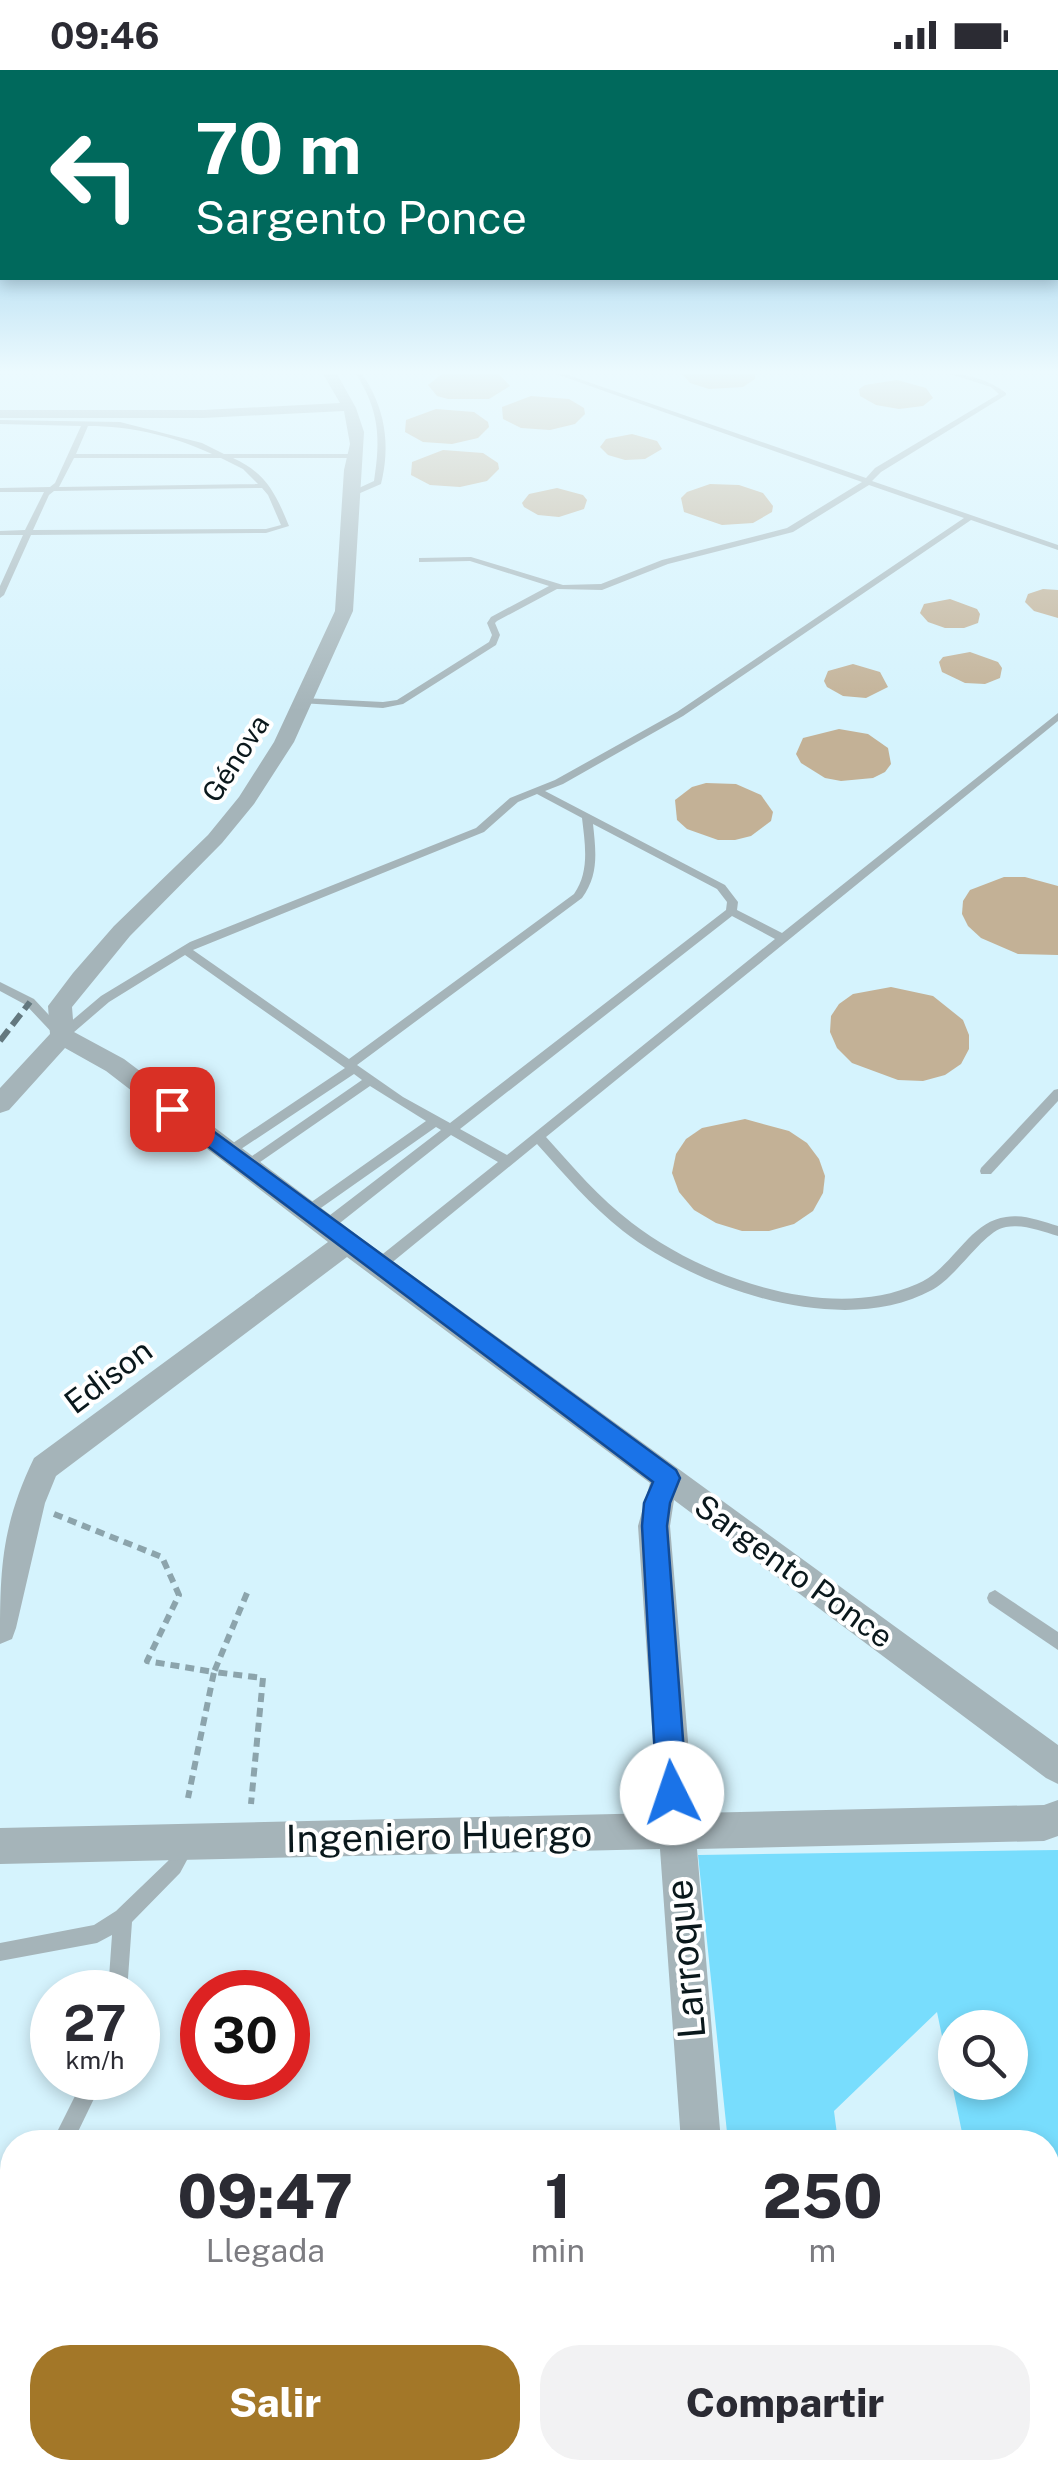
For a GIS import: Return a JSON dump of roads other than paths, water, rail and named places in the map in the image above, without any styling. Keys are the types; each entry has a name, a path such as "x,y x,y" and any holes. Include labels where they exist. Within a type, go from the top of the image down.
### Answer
{"street":[{"name":"Génova","path":"0,1104 62,1036 60,1006 122,931 229,823 268,770 344,612 351,486"},
{"name":"Sargento Ponce","path":"62,1036 115,1065 327,1227 1058,1766"},
{"name":"Edison","path":"0,1628 30,1504 45,1468 327,1227"},
{"name":"Larroque","path":"667,1478 657,1503 654,1526 699,2130"},
{"name":"Ingeniero Huergo","path":"0,1846 1044,1822 1058,1818"}],"lane":[{"path":"0,595 53,486"},
{"path":"0,490 239,486"},
{"path":"0,533 282,528 285,526 272,494 264,486"},
{"path":"351,495 369,486"},
{"path":"422,560 471,559 554,587 602,586 665,562 784,533 858,486"},
{"path":"885,486 1058,548"},
{"path":"62,1036 105,1000 185,950 480,830 504,806 680,714 969,518"},
{"path":"303,702 400,702 492,643 496,635 491,623 494,619 554,587"},
{"path":"379,1265 1057,717"},
{"path":"327,1227 730,911 732,902 722,887 538,791"},
{"path":"238,1159 351,1067 578,896 586,887 591,870 587,816"},
{"path":"730,911 784,939"},
{"path":"185,950 434,1122 509,1162"},
{"name":"Sargento Ponce","path":"0,986 30,1002 62,1036"},
{"path":"238,1159 370,1080"},
{"path":"986,1171 1058,1093"},
{"path":"327,1227 434,1122"},
{"path":"539,1138 614,1217 652,1245 698,1269 767,1293 851,1304 898,1299 928,1286 952,1268 986,1227 997,1221 1016,1219 1058,1231"},
{"path":"995,1598 1058,1642"},
{"path":"0,1952 97,1934 123,1918 174,1867 187,1842"},
{"path":"119,1970 123,1918"},
{"path":"68,2130 83,2100"}],"railway":[{"path":"0,1041 30,1002"}]}
